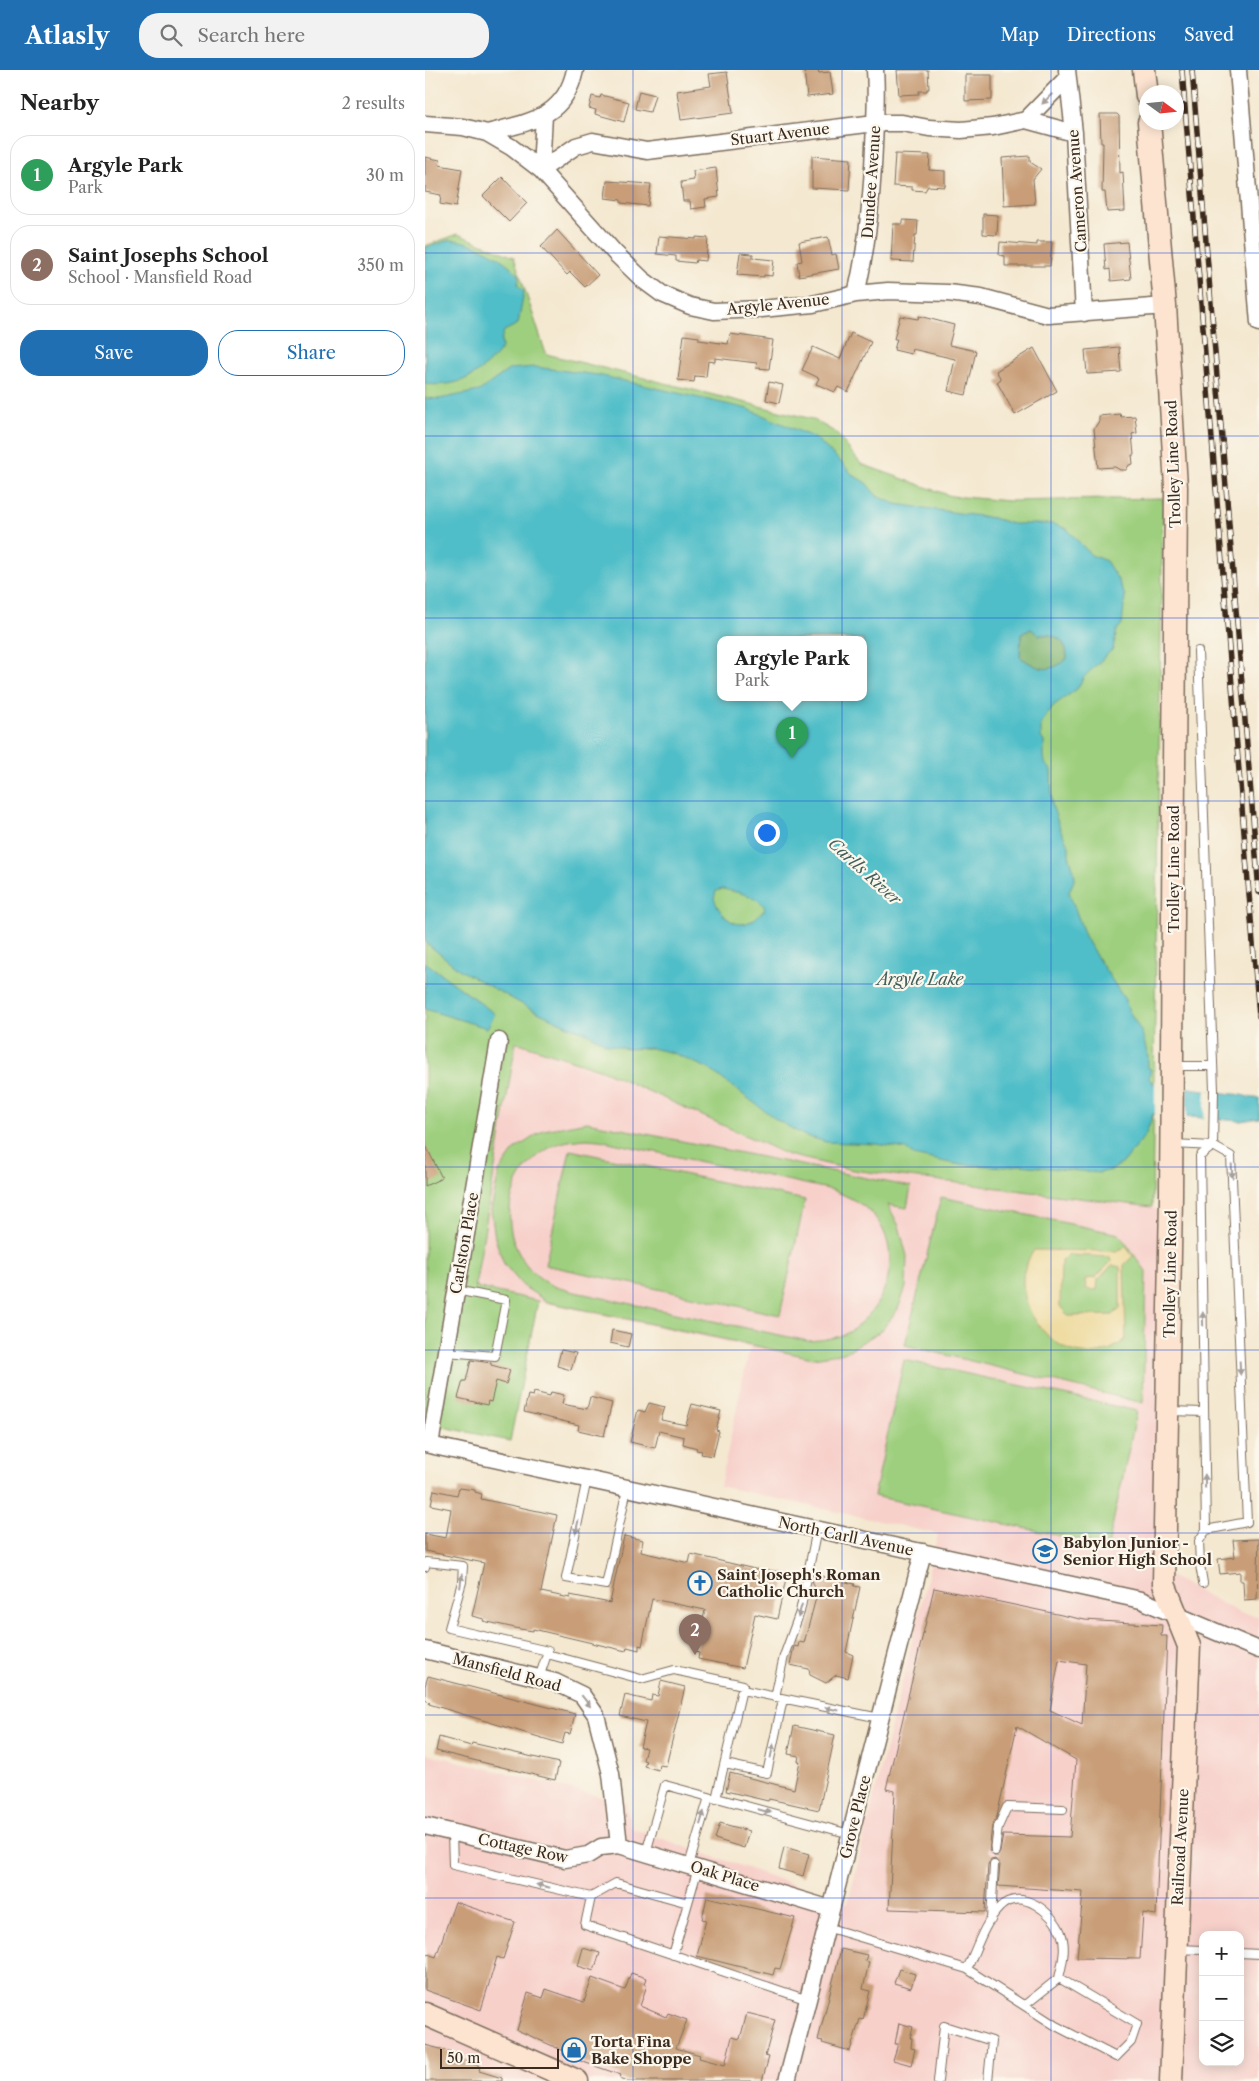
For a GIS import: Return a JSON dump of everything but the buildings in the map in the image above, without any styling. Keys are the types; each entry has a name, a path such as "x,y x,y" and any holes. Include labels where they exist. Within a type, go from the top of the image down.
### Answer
{"main road":[{"path":"1144,70 1146,85"},
{"name":"Trolley Line Road","path":"1150,130 1165,306 1176,487 1172,1073 1164,1584 1178,1614"},
{"name":"Railroad Avenue","path":"1171,2081 1189,1646 1178,1614"},
{"path":"425,2014 577,2081"}],"street":[{"path":"487,133 529,122 558,107 569,90 575,70"},
{"name":"Dundee Avenue","path":"856,294 868,233 875,123 875,70"},
{"path":"1238,70 1259,323"},
{"path":"1027,120 1067,74"},
{"name":"Cameron Avenue","path":"1067,74 1074,133 1084,313"},
{"path":"541,170 544,115"},
{"name":"Stuart Avenue","path":"541,170 575,146 593,141 647,151 875,123 902,123 929,128 961,130 993,127 1027,120 1074,133"},
{"name":"Argyle Avenue","path":"425,124 463,127 487,133 511,147 541,170 615,254 643,280 675,301 714,310 736,311 813,304 856,294 888,291 948,293 981,298 1048,315 1165,306"},
{"name":"Carlston Place","path":"427,1445 446,1352 499,1040"},
{"name":"North Carll Avenue","path":"427,1445 1141,1600 1178,1614 1259,1650"},
{"name":"Grove Place","path":"787,2081 923,1552"},
{"name":"Mansfield Road","path":"425,1650 555,1682 582,1695 596,1715 611,1774 619,1844"},
{"name":"Cottage Row","path":"425,1826 565,1859 588,1855 601,1847 619,1844"},
{"name":"Oak Place","path":"619,1844 831,1909"}],"lane":[{"path":"1198,651 1214,1090 1213,1146 1200,1156 1206,1530 1199,1541 1203,1583"},
{"path":"1172,1073 1213,1066"},
{"path":"1171,1144 1213,1146 1231,1156 1247,1522 1206,1530"},
{"path":"446,1352 495,1356 506,1300 456,1290"},
{"path":"1167,1411 1204,1412"},
{"path":"587,1479 567,1578 605,1586 627,1489"},
{"path":"725,1764 767,1773 784,1656 800,1612 817,1530"},
{"path":"425,1564 463,1566 462,1582 449,1628 548,1651 539,1678"},
{"path":"547,1654 641,1679 674,1670 743,1685 725,1764 713,1797 693,1866 688,1903 673,1955"},
{"path":"742,1690 880,1718"},
{"path":"646,1853 665,1785 850,1834"},
{"path":"995,1851 998,1828 1007,1807 1063,1809"},
{"path":"452,1833 453,1866 591,1897 616,1883 688,1903"},
{"path":"991,1922 994,1865"},
{"path":"591,1897 585,1925 808,2000"},
{"path":"967,1969 991,1922 1001,1907 1015,1900 1034,1903 1050,1914 1062,1934 1064,1953 1059,1978 1025,2005"},
{"path":"826,1928 967,1969 1056,2026 1116,2057 1131,2042 1137,2024 1059,1978"},
{"path":"1176,1949 1199,1950"},
{"path":"1244,1953 1259,1954"},
{"path":"938,2081 944,2026 992,2041 988,2081"}],"shaded area":[{"name":"Babylon Junior - Senior High School","path":"516,1042 602,1070 788,1155 853,1170 1152,1207 1160,1212 1155,1568 1240,1613 1259,1616 1259,2081 425,2081 425,1753 626,1803 631,1828 848,1903 938,1534 720,1486 750,1347 475,1288"}],"green space":[{"name":"Argyle Lake","path":"458,234 514,257 546,354 812,419 835,432 861,464 951,496 1009,501 1163,498 1152,1207 853,1170 788,1155 602,1070 516,1042 475,1287 538,1301 510,1441 429,1424 425,1431 425,246"},
{"path":"1031,629 1039,635 1051,635 1060,640 1065,647 1067,659 1055,667 1044,668 1033,665 1020,657 1021,634"},
{"path":"587,1122 911,1187 907,1208 888,1205 899,1226 907,1256 906,1287 898,1309 881,1331 844,1353 813,1358 547,1302 523,1286 504,1264 495,1238 491,1210 499,1172 515,1149 544,1130","holes":["573,1140 599,1140 833,1190 856,1201 875,1217 883,1230 888,1244 890,1258 889,1273 879,1300 871,1312 849,1332 822,1340 808,1341 570,1291 551,1285 533,1272 520,1255 512,1235 510,1215 513,1195 521,1176 534,1159 553,1146"]},
{"path":"570,1150 805,1200 780,1315 545,1265"},
{"path":"941,1197 1119,1234 1146,1271 1143,1403 905,1345"},
{"path":"904,1360 1137,1411 1108,1546 874,1496"}],"sand":[{"path":"1126,1247 1133,1256 1124,1265 1126,1339 1109,1350 1091,1354 1073,1351 1057,1343 1043,1331 1032,1316 1025,1298 1023,1275 1034,1250 1116,1251","holes":["1069,1255 1110,1257 1111,1262 1095,1278 1085,1279 1086,1289 1097,1290 1098,1280 1112,1265 1120,1267 1120,1308 1113,1315 1068,1316 1060,1306 1061,1261"]}],"water":[{"path":"449,240 477,246 505,262 519,275 518,285 524,291 518,324 504,331 501,340 502,348 486,365 478,372 460,381 438,385 425,384 425,248"},
{"name":"Argyle Lake","path":"535,367 598,375 748,409 815,438 853,475 866,483 877,496 896,504 993,518 1013,524 1054,524 1067,529 1091,555 1106,561 1117,578 1125,596 1122,624 1117,630 1113,649 1084,677 1077,689 1053,706 1041,724 1045,763 1051,770 1052,805 1061,831 1069,846 1069,855 1074,871 1075,878 1069,892 1085,936 1125,1000 1142,1033 1148,1057 1148,1068 1151,1069 1149,1078 1153,1083 1259,1098 1259,1118 1241,1121 1153,1114 1146,1134 1124,1162 1112,1170 1099,1173 1020,1165 1005,1167 955,1164 913,1155 906,1149 877,1144 826,1142 803,1135 777,1120 709,1069 673,1053 651,1048 627,1049 607,1044 585,1032 531,1009 460,970 425,942 425,398 439,399 479,391 510,369","holes":["1031,629 1039,635 1051,635 1060,640 1065,647 1067,659 1054,667 1043,668 1033,665 1020,657 1021,634","723,889 748,895 759,901 765,910 751,921 743,924 732,921 722,913 714,898 716,891"]},
{"path":"425,962 495,1014 487,1028 425,1009"}],"pier":[{"path":"1155,1081 1187,1085 1187,1117 1155,1116"},
{"path":"1206,1090 1219,1091 1217,1121 1204,1120"}],"railway":[{"path":"1182,70 1259,1017"},
{"path":"1192,70 1259,892"}],"place":[{"name":"Argyle Park","path":"792,758"},
{"name":"Babylon Junior - Senior High School","path":"1045,1551"},
{"name":"Saint Joseph's Roman Catholic Church","path":"700,1583"},
{"name":"Saint Josephs School","path":"695,1655"},
{"name":"Torta Fina Bake Shoppe","path":"574,2050"}],"water label":[{"name":"Carlls River","path":"865,871"}]}
